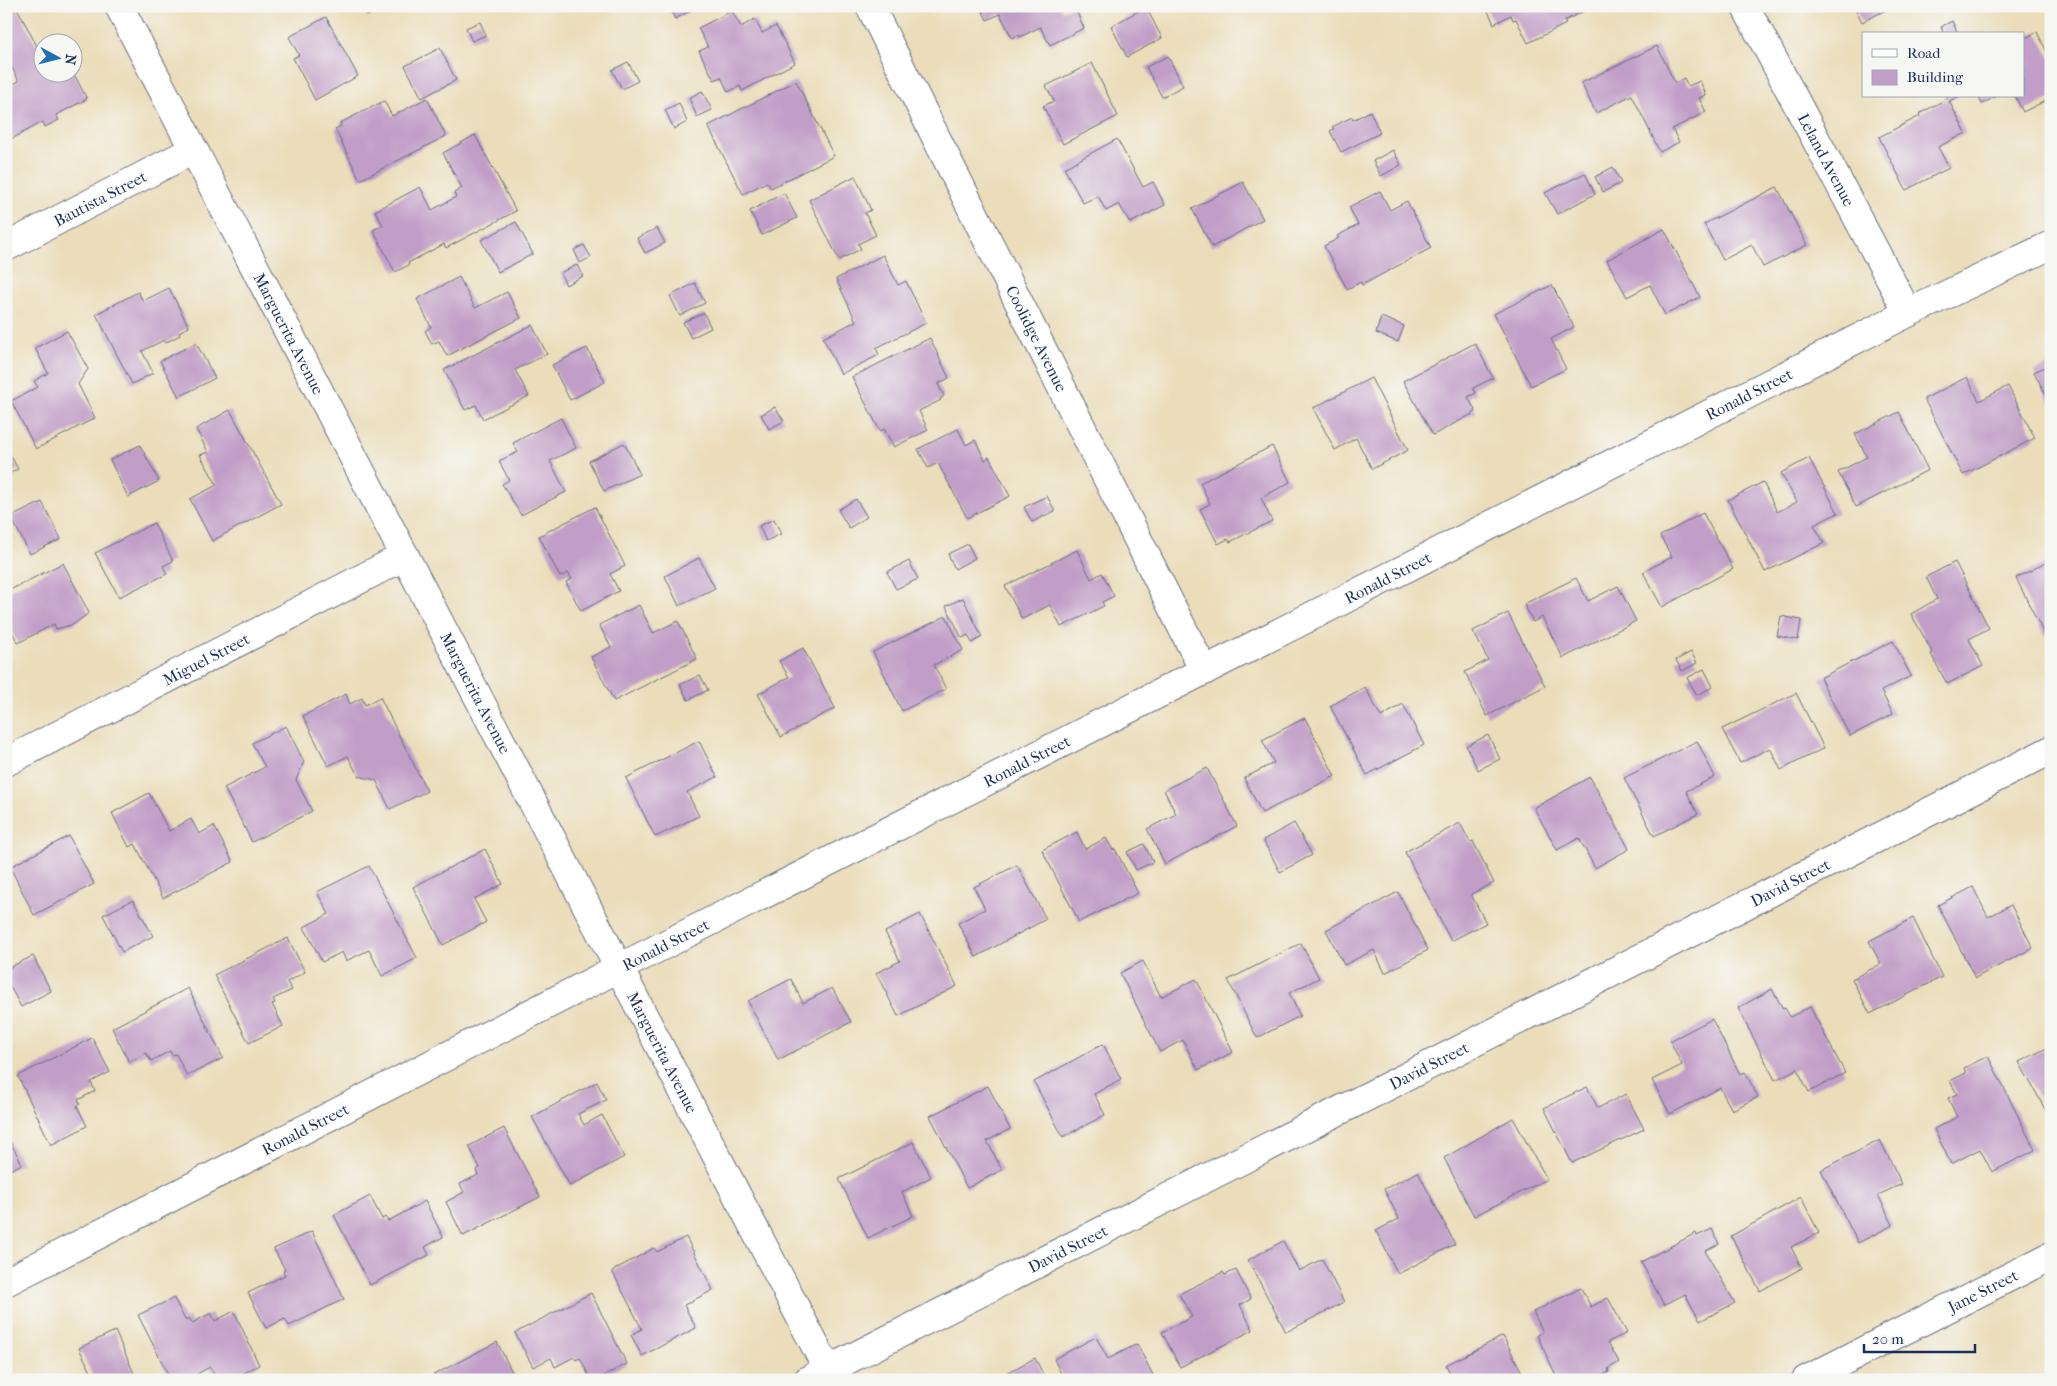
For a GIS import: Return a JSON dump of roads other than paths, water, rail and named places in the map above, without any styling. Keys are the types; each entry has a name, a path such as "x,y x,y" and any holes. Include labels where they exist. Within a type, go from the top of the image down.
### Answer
{"street":[{"name":"Marguerita Avenue","path":"118,6 619,968 823,1376"},
{"name":"Coolidge Avenue","path":"870,6 1204,671"},
{"name":"Leland Avenue","path":"1745,6 1908,313"},
{"name":"Bautista Street","path":"6,247 193,150"},
{"name":"Ronald Street","path":"6,1282 619,968 1908,313 2051,245"},
{"name":"Miguel Street","path":"6,762 404,556"},
{"name":"David Street","path":"823,1376 2051,750"},
{"name":"Jane Street","path":"1806,1380 2051,1256"}]}
